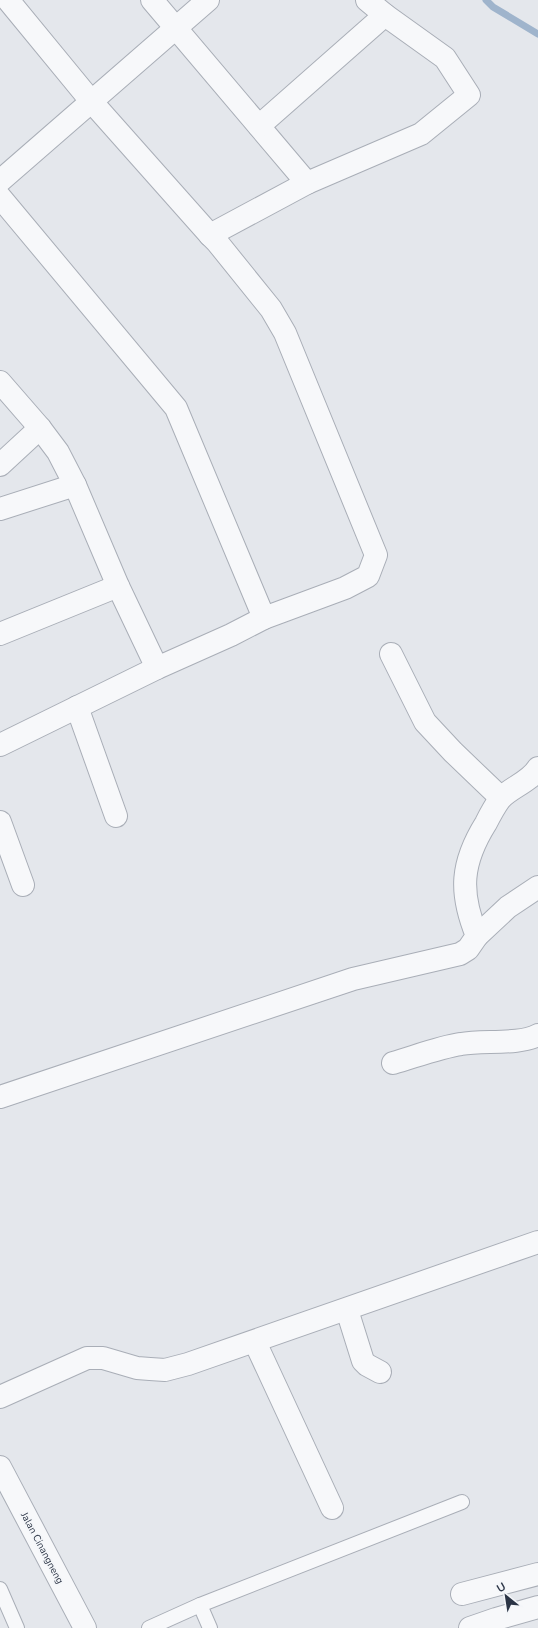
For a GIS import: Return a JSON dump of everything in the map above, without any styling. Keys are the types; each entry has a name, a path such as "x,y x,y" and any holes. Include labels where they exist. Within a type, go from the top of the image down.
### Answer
{"street":[{"path":"0,745 157,668 231,635 264,618 345,588 368,576 376,555 285,333 271,309 217,242 92,101 8,0"},
{"path":"152,0 307,183"},
{"path":"0,181 208,0"},
{"path":"210,235 307,183 421,134 469,96 445,58 385,15 367,0"},
{"path":"259,126 385,15"},
{"path":"0,197 176,408 264,618"},
{"path":"0,382 40,428 58,452 75,485 118,586 157,668"},
{"path":"0,465 40,428"},
{"path":"0,509 75,485"},
{"path":"0,634 118,586"},
{"path":"391,654 426,722 452,752 501,798"},
{"path":"77,707 116,816"},
{"path":"477,936 469,916 465,897 465,876 472,846 501,798 522,784 536,772 538,768"},
{"path":"0,822 23,884"},
{"path":"0,1097 353,979 460,954 470,946 477,936 508,907 538,887"},
{"path":"392,1063 459,1044 482,1041 509,1042 538,1035"},
{"path":"0,1397 87,1358 103,1358 138,1368 165,1370 188,1364 347,1310 538,1242"},
{"path":"347,1310 363,1361 380,1372"},
{"path":"255,1342 332,1508"},
{"name":"Jalan Cinangneng","path":"0,1467 85,1628"},
{"path":"462,1594 538,1574"},
{"path":"470,1628 538,1607"}],"lane":[{"path":"149,1628 200,1605 462,1502"},
{"path":"0,1589 17,1628"},
{"path":"200,1605 210,1628"}],"waterway":[{"path":"486,0 493,7 538,34"}]}
